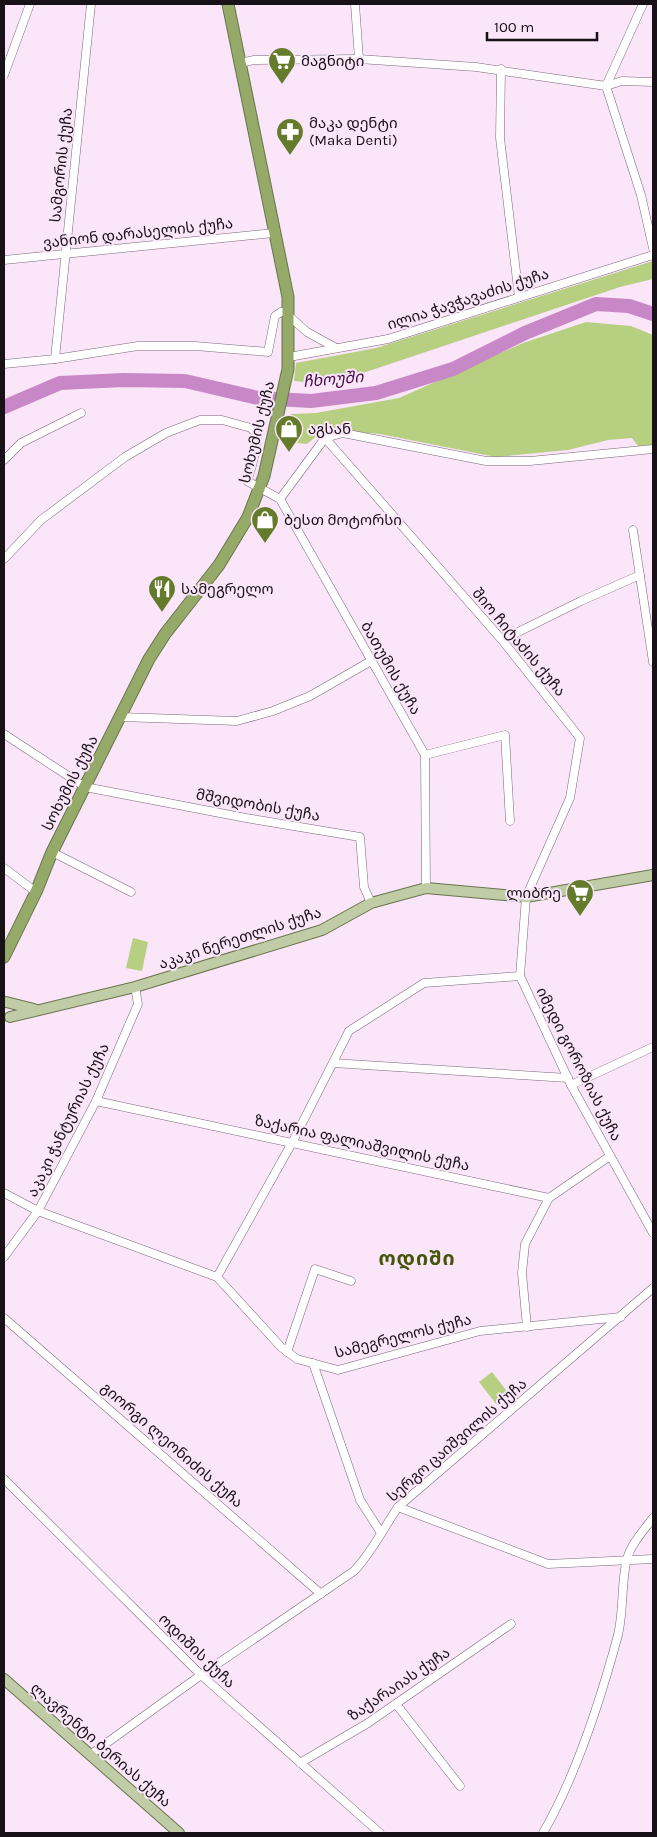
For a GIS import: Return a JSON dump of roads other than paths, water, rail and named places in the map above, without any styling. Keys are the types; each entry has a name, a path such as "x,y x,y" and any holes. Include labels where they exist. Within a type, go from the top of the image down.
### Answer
{"highway":[{"name":"სოხუმის ქუჩა","path":"4,957 36,892 52,852 149,659 238,535 264,476 288,369 289,313 228,4"}],"main road":[{"name":"აკაკი წერეთლის ქუჩა","path":"7,1020 135,986 322,930 372,903 426,888 526,897 653,875"},
{"path":"5,1000 21,1008 40,1010"},
{"path":"5,1000 11,1012 7,1020"},
{"name":"ლავრენტი ბერიას ქუჩა","path":"4,1679 179,1833"}],"street":[{"path":"4,75 30,4"},
{"name":"სამგორის ქუჩა","path":"55,359 91,4"},
{"path":"355,4 359,59"},
{"path":"643,4 606,86 641,196 653,248"},
{"path":"240,63 254,60 359,59 501,69 606,86 622,81 653,82"},
{"path":"501,69 500,138 519,297"},
{"name":"ვანიონ დარასელის ქუჩა","path":"4,260 274,232"},
{"name":"ილია ჭავჭავაძის ქუჩა","path":"289,357 388,339 653,255"},
{"path":"4,364 55,359 138,346 196,346 268,352 275,316 281,312 289,313 306,332 336,348"},
{"path":"4,460 21,444 81,413"},
{"path":"4,559 41,520 125,457 166,433 200,420 222,420 251,428 257,434 253,464 247,481 280,499 325,438 343,433 486,461 530,461 653,449"},
{"name":"შიო ჩიტაძის ქუჩა","path":"325,438 502,640 580,738 570,798 526,897"},
{"name":"ბათუმის ქუჩა","path":"280,499 425,755 426,888"},
{"path":"633,530 653,662"},
{"path":"502,640 581,601 640,575"},
{"path":"120,717 237,721 273,712 310,696 371,661"},
{"path":"4,734 85,786"},
{"path":"425,755 505,735 510,821"},
{"name":"მშვიდობის ქუჩა","path":"85,786 246,818 360,837 364,887 372,903"},
{"path":"52,852 131,892"},
{"path":"4,868 36,892"},
{"name":"იმედი გოროზიას ქუჩა","path":"526,897 520,976 569,1081 653,1233"},
{"path":"217,1277 293,1142 349,1031 424,983 520,976"},
{"name":"აკაკი ჭანტურიას ქუჩა","path":"4,1257 38,1211 96,1101 138,1004 135,986"},
{"path":"333,1063 569,1081 653,1047"},
{"name":"ზაქარია ფალიაშვილის ქუჩა","path":"96,1101 549,1198"},
{"path":"527,1327 522,1273 525,1244 549,1198 610,1156"},
{"name":"სამეგრელოს ქუჩა","path":"4,1193 38,1211 217,1277 287,1352 297,1359 338,1370 480,1331 621,1317"},
{"path":"287,1352 315,1269 351,1281"},
{"name":"სერგო ცაიშვილის ქუჩა","path":"90,1755 201,1675 354,1572 371,1553 380,1533 398,1507 653,1288"},
{"name":"გიორგი ლეონიძის ქუჩა","path":"4,1318 321,1594"},
{"path":"313,1363 360,1500 380,1533"},
{"name":"ოდიშის ქუჩა","path":"4,1479 201,1675 380,1833"},
{"path":"398,1507 548,1564 653,1559"},
{"path":"543,1833 559,1806 606,1679 622,1618 627,1559 634,1544 653,1518"},
{"name":"ზაქარაიას ქუჩა","path":"300,1763 368,1724 511,1624"},
{"path":"396,1704 460,1786"}],"waterway":[{"name":"ჩხოუში","path":"4,407 60,383 124,380 185,381 258,398 311,401 376,393 453,369 525,333 596,304 629,306 653,314"}],"place":[{"name":"მაგნიტი","path":"282,85"},
{"name":"მაკა დენტი (Maka Denti)","path":"290,156"},
{"name":"აგსან","path":"289,453"},
{"name":"ბესთ მოტორსი","path":"265,544"},
{"name":"სამეგრელო","path":"162,613"},
{"name":"ლიბრე","path":"580,917"}],"district":[{"name":"ოდიში","path":"417,1258"}]}
